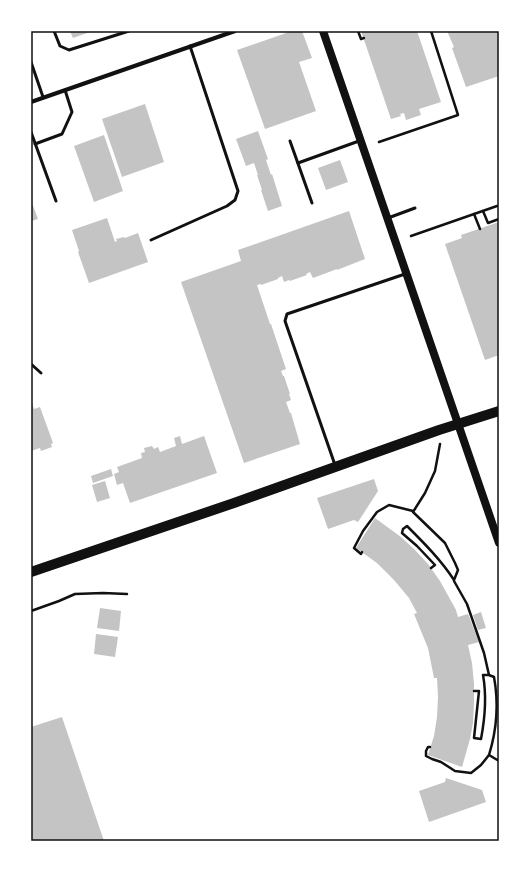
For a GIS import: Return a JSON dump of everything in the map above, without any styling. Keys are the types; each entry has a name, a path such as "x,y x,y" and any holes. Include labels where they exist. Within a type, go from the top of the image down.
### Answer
{"main road":[{"path":"324,31 499,543"},
{"path":"31,572 499,411"}],"street":[{"path":"31,102 235,31"}],"lane":[{"path":"54,31 60,46 69,50 129,31"},
{"path":"151,240 227,206 235,200 238,191 190,46"},
{"path":"31,62 43,97"},
{"path":"35,144 62,134 72,112 65,90"},
{"path":"31,132 56,201"},
{"path":"290,141 312,203"},
{"path":"298,164 361,141"},
{"path":"388,218 415,208"},
{"path":"336,467 285,321 287,314 407,274"},
{"path":"31,364 41,373"}],"path":[{"path":"358,31 361,39 364,38"},
{"path":"379,142 458,115 431,31"},
{"path":"411,236 497,206"},
{"path":"483,210 488,223 499,220"},
{"path":"474,214 480,229"},
{"path":"413,511 425,493 435,471 440,444"},
{"path":"362,552 361,554 354,548 363,531 377,512 389,506 413,511 445,543 458,570 454,580"},
{"path":"431,568 435,565 418,546 402,533 406,526 421,539 454,580 467,604 484,653 489,675"},
{"path":"31,611 76,594 127,594"},
{"path":"430,747 428,747 426,751 426,756 432,760 441,762 455,771 471,773 481,765 490,754 496,718 497,691 494,677 489,675 483,676 485,686 485,713 481,739 474,738 479,691 474,691"},
{"path":"490,754 499,761"}],"building":[{"path":"70,31 93,31 73,38"},
{"path":"292,31 302,31 312,58 299,62 316,111 265,129 237,50"},
{"path":"361,31 417,31 441,102 419,109 421,115 406,120 404,113 400,114 401,116 391,119"},
{"path":"447,31 499,31 499,76 466,87 452,48 454,47"},
{"path":"145,104 164,162 122,177 102,119"},
{"path":"258,131 268,159 266,160 282,206 268,211 254,163 246,166 236,139"},
{"path":"104,135 123,191 94,202 74,146"},
{"path":"340,160 348,182 326,190 318,168"},
{"path":"31,200 38,219 31,221"},
{"path":"349,211 365,259 313,278 310,272 306,274 307,275 290,281 284,282 282,276 278,279 257,285 286,369 281,371 284,376 291,400 286,402 291,413 300,444 244,463 181,282 241,261 238,250"},
{"path":"107,218 115,242 117,241 116,239 125,238 138,233 148,262 89,283 72,230"},
{"path":"499,222 499,355 485,360 445,244 462,238 461,235"},
{"path":"31,400 34,409 40,407 53,443 51,444 52,447 41,451 40,448 31,451"},
{"path":"180,436 182,444 204,436 217,473 130,503 123,483 117,485 114,474 119,472 117,467 142,458 141,453 145,452 144,448 152,446 154,449 158,447 160,452 176,446 174,438"},
{"path":"111,469 113,476 93,483 91,476"},
{"path":"374,479 378,491 358,522 354,520 328,529 317,498"},
{"path":"105,481 110,498 97,502 92,485"},
{"path":"375,518 401,537 428,564 440,581 456,610 458,617 468,614 479,642 468,645 472,663 474,703 473,723 470,739 462,767 428,755 434,736 437,717 437,678 434,678 428,648 414,614 417,613 409,598 377,563 356,548"},
{"path":"100,608 121,611 119,631 97,628"},
{"path":"481,612 486,628 478,630 473,615"},
{"path":"96,634 118,637 115,657 94,654"},
{"path":"62,717 104,841 31,841 31,727"},
{"path":"446,778 482,790 486,802 429,822 419,791 445,782"}]}
